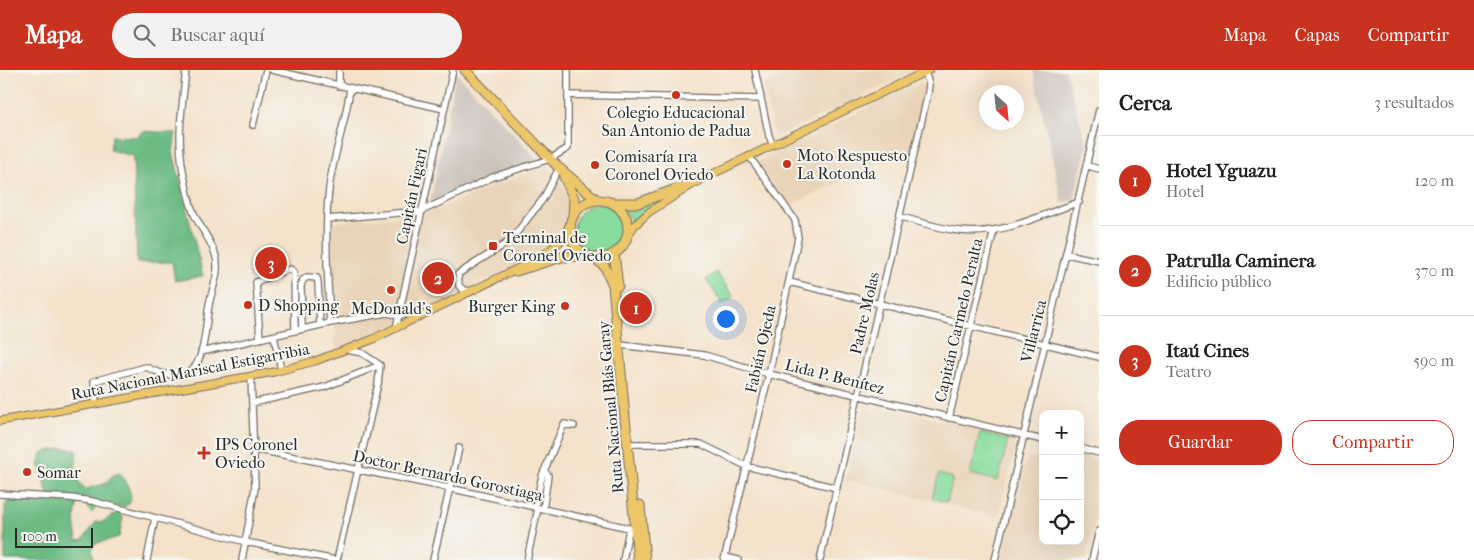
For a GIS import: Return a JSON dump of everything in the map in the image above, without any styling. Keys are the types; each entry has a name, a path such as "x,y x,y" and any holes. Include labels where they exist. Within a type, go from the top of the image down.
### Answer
{"highway":[{"path":"465,70 559,168 597,200 612,203 638,203 698,181"},
{"path":"559,168 572,191 574,205 570,229 575,246 592,257"},
{"path":"572,218 581,207 597,200"},
{"path":"516,271 562,256 592,257 614,254 624,244 627,237 627,221 619,208 612,203"},
{"name":"Ruta Nacional Blás Garay","path":"614,254 632,444 638,560"},
{"name":"Ruta Nacional Blás Garay","path":"592,257 605,267 614,285 622,345"},
{"name":"Ruta Nacional Blás Garay","path":"636,529 645,560"}],"main road":[{"path":"627,237 640,218 698,181 927,71"},
{"name":"Ruta Nacional Mariscal Estigarribia","path":"0,422 281,370 348,350 426,314 472,290 516,271 555,248 564,238 572,218"}],"street":[{"path":"96,404 94,381 146,368 158,373 188,374 195,369 202,352 210,299 218,271 216,255 194,214 182,163 180,130 186,70"},
{"path":"253,125 266,70"},
{"path":"272,70 444,109"},
{"path":"338,86 340,70"},
{"name":"Capitán Figari","path":"396,328 453,70"},
{"path":"327,219 422,211 493,177 550,159 568,148 568,70"},
{"path":"755,70 769,136 773,145"},
{"name":"Padre Molas","path":"820,560 901,217 928,93 927,71"},
{"path":"330,323 327,219 329,188 347,116 350,88"},
{"path":"568,95 761,98"},
{"name":"Villarrica","path":"995,560 1044,343 1088,166 1099,110"},
{"name":"Fabián Ojeda","path":"725,559 769,374 798,230 795,220 749,156"},
{"path":"1088,166 1099,169"},
{"path":"472,290 464,290 459,286 458,274 510,241 543,199 559,168"},
{"path":"901,217 959,231 979,232 1017,224 1079,202"},
{"name":"Capitán Carmelo Peralta","path":"949,418 994,230"},
{"path":"1067,254 1099,261"},
{"path":"260,339 256,282 290,269 294,272 296,331"},
{"path":"302,329 301,286 303,280 307,277 317,278 320,325"},
{"path":"789,282 1099,357"},
{"path":"202,352 320,325 386,313 400,315 426,314"},
{"path":"274,336 281,370"},
{"name":"Lida P. Benítez","path":"622,345 704,356 769,374 1039,439"},
{"path":"348,350 362,353 380,365"},
{"path":"252,403 325,387 380,365"},
{"path":"0,494 70,498 246,542 336,560 359,469 380,365"},
{"path":"242,560 256,488 251,376"},
{"path":"528,560 539,509 544,471 564,424 574,426"},
{"path":"632,444 701,444 746,466 837,488"},
{"path":"433,560 459,448"},
{"name":"Doctor Bernardo Gorostiaga","path":"254,449 359,469 636,529"},
{"path":"1084,449 1099,452"},
{"path":"147,560 155,518"},
{"path":"623,560 636,529"},
{"path":"1092,560 1097,546 1099,531"},
{"path":"725,559 738,560"}],"shaded area":[{"path":"795,70 918,70 775,137 763,86"},
{"path":"1033,70 1065,70 1087,145 1074,200 1062,203"},
{"path":"456,73 539,161 430,205"},
{"path":"921,82 926,91 911,148 787,207 757,162"},
{"path":"548,165 559,179 568,197 567,219 560,237 549,249 402,322 336,349 330,223 428,213"},
{"path":"865,403 1018,437 998,517 846,480"},
{"path":"1027,457 1039,458 1039,545 1084,545 1084,457 1099,460 1099,501 1086,560 1002,560"}],"green space":[{"path":"143,131 176,133 173,152 203,276 175,281 172,262 137,263 133,156 110,150 112,136 136,137"},
{"path":"669,195 638,217 631,226 630,218 623,209"},
{"path":"594,204 604,204 617,211 624,224 624,234 617,247 604,254 594,254 585,250 578,243 574,234 574,224 578,215 585,208"},
{"path":"716,272 734,296 723,304 706,280"},
{"path":"980,433 1008,440 998,481 970,474"},
{"path":"63,448 76,450 76,475 86,489 104,484 113,475 120,473 131,495 130,503 124,507 98,504 92,513 84,503 78,500 75,518 77,541 83,540 96,522 102,522 119,512 123,518 119,537 94,544 92,551 94,560 5,560 5,505 9,500 48,501 48,494 40,470 40,458 43,452"},
{"path":"939,474 953,478 947,502 932,498"}],"place":[{"name":"Colegio Educacional San Antonio de Padua","path":"676,95"},
{"name":"Moto Respuesto La Rotonda","path":"787,164"},
{"name":"Comisaría 1ra Coronel Oviedo","path":"595,165"},
{"name":"Terminal de Coronel Oviedo","path":"493,246"},
{"name":"Itaú Cines","path":"271,263"},
{"name":"Patrulla Caminera","path":"438,278"},
{"name":"McDonald's","path":"391,290"},
{"name":"D Shopping","path":"248,305"},
{"name":"Burger King","path":"565,306"},
{"name":"Hotel Yguazu","path":"636,308"},
{"name":"IPS Coronel Oviedo","path":"204,453"},
{"name":"Somar","path":"27,472"}]}
